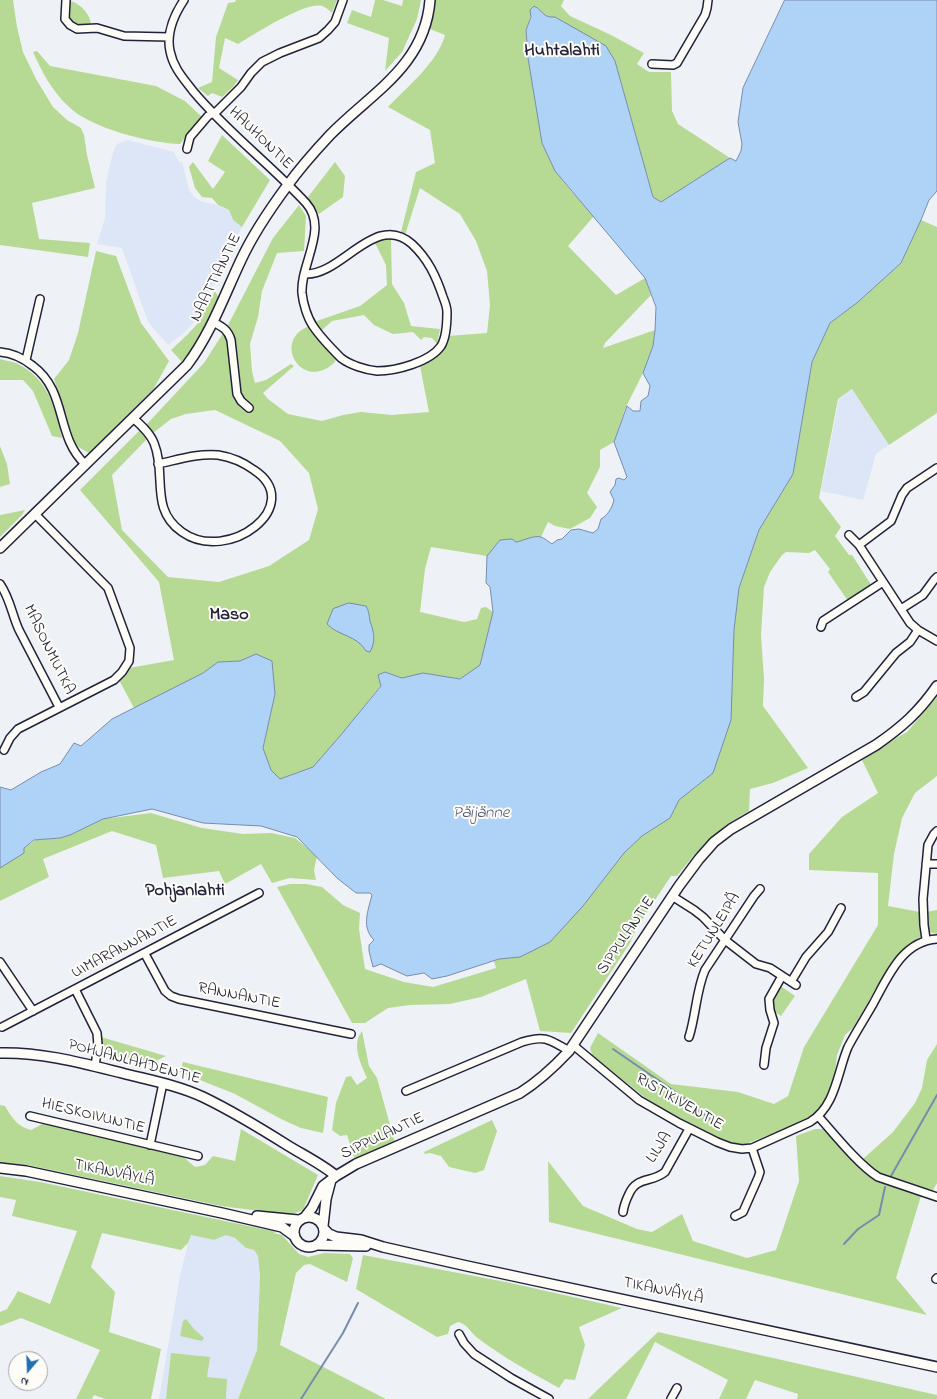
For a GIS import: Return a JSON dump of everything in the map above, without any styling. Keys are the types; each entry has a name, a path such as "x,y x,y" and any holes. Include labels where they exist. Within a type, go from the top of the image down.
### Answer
{"street":[{"path":"66,0 65,19 70,25 77,29 97,28 130,36 169,37"},
{"name":"HAUHONTIE","path":"184,0 176,11 169,37 170,50 174,63 182,77 213,114 307,205 315,218 315,229 305,274"},
{"name":"HAUHONTIE","path":"213,114 241,87 251,73 262,62 318,38 328,30 335,22 343,0"},
{"name":"NAATTIANTIE","path":"0,548 186,365 200,347 259,227 288,185 331,134 393,78 406,62 416,46 424,28 430,0"},
{"path":"652,64 673,65 677,63 705,15 708,0"},
{"path":"187,149 190,137 208,116 213,114"},
{"path":"386,234 404,237 421,252 430,265 448,310 445,332 441,345 426,358 395,370 376,371 359,367 342,359 312,325 305,307 302,292 305,274 322,271 369,242 386,234"},
{"path":"26,360 40,299"},
{"path":"213,322 229,332 237,394 241,401 249,408"},
{"path":"0,352 6,352 26,360 37,368 48,380 54,390 71,446 79,459 85,464"},
{"path":"133,418 147,432 154,443 158,464 160,498 164,511 171,523 182,532 193,538 206,542 224,541 253,530 264,519 269,510 272,496 269,486 260,474 246,464 233,458 217,455 202,455 158,464"},
{"path":"859,545 894,518 902,495 907,488 937,468"},
{"name":"MASONMUTKA","path":"0,584 8,597 14,620 59,708 114,680 122,672 129,661 130,648 108,588 34,514"},
{"path":"849,535 859,545 910,623 918,630 937,641"},
{"path":"901,609 924,595 937,577"},
{"path":"821,626 823,621 883,582"},
{"path":"856,697 864,692 896,653 910,642 918,630"},
{"name":"SIPPULANTIE","path":"301,1219 312,1208 322,1186 356,1164 520,1093 535,1084 552,1069 571,1048 672,896 699,859 714,842 731,829 881,741 912,717 937,686"},
{"path":"4,750 10,738 18,729 59,708"},
{"path":"937,831 928,844 923,899 926,939 937,939"},
{"path":"926,864 937,864"},
{"name":"KETUNLEIPÄ","path":"689,1037 693,1025 700,981 705,970 760,889"},
{"name":"UIMARANNANTIE","path":"2,1027 75,990 103,973 145,954 259,892"},
{"path":"672,896 703,917 725,940 756,964 770,968 794,984 806,957 828,932 841,908"},
{"name":"RISTIKIVENTIE","path":"406,1091 522,1042 534,1038 549,1040 571,1048 639,1100 689,1129 730,1147 742,1149 752,1148 810,1122 819,1116 832,1096 848,1047 895,964 910,948 926,939"},
{"name":"RANNANTIE","path":"145,954 165,990 171,996 179,999 351,1034"},
{"path":"0,962 33,1011"},
{"path":"764,1065 766,1048 774,1023 770,1010 769,999 782,976"},
{"path":"75,990 97,1033 98,1045 95,1066"},
{"name":"POHJANLAHDENTIE","path":"0,1053 38,1054 95,1066 184,1089 223,1108 273,1136 333,1178"},
{"name":"HIESKOIVUNTIE","path":"150,1145 163,1083"},
{"name":"HIESKOIVUNTIE","path":"30,1116 198,1156"},
{"path":"819,1116 842,1143 878,1177 937,1197"},
{"name":"LILJA","path":"623,1212 624,1205 632,1188 637,1183 660,1176 665,1172 689,1129"},
{"path":"736,1216 743,1212 760,1172 752,1148"},
{"name":"TIKANVÄYLÄ","path":"0,1168 26,1171 222,1213 282,1227 294,1235"},
{"name":"SIPPULANTIE","path":"323,1227 326,1199 333,1178"},
{"name":"TIKANVÄYLÄ","path":"222,1213 301,1219"},
{"path":"313,1218 318,1220 323,1227 324,1238 318,1245 308,1248 301,1246 295,1240 294,1229 301,1219 313,1218"},
{"name":"TIKANVÄYLÄ","path":"323,1227 329,1234 336,1237 361,1240 383,1247 937,1367"},
{"name":"TIKANVÄYLÄ","path":"318,1245 383,1247"},
{"path":"459,1334 474,1354 511,1378 550,1399"},
{"path":"671,1399 677,1388"}],"shaded area":[{"path":"127,140 174,152 179,162 182,162 189,189 193,196 200,201 214,204 229,210 233,220 242,227 196,320 185,332 168,345 148,322 122,248 97,244 105,218 106,183 113,152 117,144"},
{"path":"852,389 889,445 876,454 863,500 821,491 839,399"},
{"path":"190,1235 214,1240 226,1235 235,1238 246,1248 254,1250 258,1256 260,1276 257,1350 238,1399 159,1399 180,1276"}],"green space":[{"path":"0,0 13,0 23,52 36,79 53,107 67,120 81,128 84,135 95,188 32,203 39,239 90,243 88,257 0,245"},
{"path":"236,0 337,0 332,13 322,6 314,6 292,13 238,44 225,38 219,68 238,80 222,97 212,93 208,96 198,88 212,82 216,37 228,3 235,2"},
{"path":"375,0 383,0 402,6 403,0 421,0 417,19 402,52 385,71 389,38 347,23 352,10 371,17"},
{"path":"435,0 564,0 561,6 570,16 611,35 644,53 637,64 649,72 671,72 672,111 678,124 730,158 661,202 653,197 615,61 542,14 539,9 534,6 526,30 528,58 542,143 555,171 594,216 568,246 616,295 645,278 651,295 605,343 603,348 655,330 653,346 643,373 625,409 614,442 600,450 600,467 587,493 597,507 590,518 570,529 555,526 548,522 541,537 534,537 521,542 500,540 487,556 431,547 425,569 420,612 464,622 477,619 481,608 486,607 493,612 480,665 460,679 423,673 402,678 385,672 378,675 381,685 313,767 280,779 271,770 263,748 275,694 256,654 240,661 218,662 203,673 134,708 119,680 129,668 174,660 159,582 80,490 140,430 148,438 112,475 122,530 168,577 219,582 269,566 309,540 318,509 309,473 280,441 215,410 186,414 171,419 153,433 146,425 204,363 227,327 273,238 299,205 306,216 304,251 277,253 262,291 258,317 250,344 252,371 255,383 266,380 291,364 294,366 263,393 268,399 288,414 322,421 361,412 392,415 429,412 420,366 431,361 438,355 448,336 487,333 490,305 487,271 476,241 460,214 420,188 405,235 401,232 416,172 435,163 430,130 388,107 421,74 436,55 441,45 445,35 430,29"},
{"path":"70,1 78,4 84,10 91,21 91,25 76,26 68,18 68,2"},
{"path":"37,51 50,66 156,86 185,101 202,117 180,144 153,141 121,133 90,121 68,106 52,88 33,52"},
{"path":"222,135 270,180 242,227 233,220 229,210 218,205 212,198 202,197 195,188 189,167 193,162 213,189 225,172 208,161"},
{"path":"335,162 345,176 343,197 319,214 308,197"},
{"path":"921,220 937,227 937,413 889,445 852,389 838,399 819,498 841,527 835,536 849,555 852,555 872,586 848,601 828,572 830,569 815,550 809,553 786,552 782,555 770,572 764,587 761,635 764,679 763,706 808,768 773,783 750,789 749,811 727,824 694,855 677,876 671,876 637,927 630,943 571,1033 540,1031 526,979 481,997 450,1004 410,1005 388,1008 365,1023 352,1023 277,887 290,884 306,884 322,887 343,905 360,913 359,929 365,969 404,982 433,987 496,968 494,961 583,906 624,853 642,836 670,818 679,800 713,773 739,588 759,530 793,474 812,362 830,323 858,302 901,263"},
{"path":"391,238 392,284 404,303 411,326 440,329 437,344 432,338 424,337 421,340 413,332 393,334 374,325 364,315 332,321 321,331 314,322 360,306 387,285 386,265 375,243"},
{"path":"96,251 116,256 141,323 169,361 153,390 89,453 75,445 54,379 69,360 78,333"},
{"path":"215,291 219,298 197,344 183,363 171,350 199,322"},
{"path":"309,327 336,358 335,362 323,370 312,372 303,369 296,362 292,353 292,343 297,334"},
{"path":"0,359 16,363 28,370 37,378 49,395 62,438 52,436 33,391 23,380 0,380"},
{"path":"0,446 7,464 10,484 0,487"},
{"path":"25,510 22,515 0,537 0,515"},
{"path":"937,697 937,776 915,793 902,818 894,854 888,906 920,912 921,937 905,948 892,961 853,1028 845,1035 837,1055 835,1074 829,1094 819,1109 808,1120 743,1145 721,1140 689,1125 643,1096 592,1055 590,1048 598,1033 671,1084 738,1092 774,1104 788,1096 804,1047 878,925 878,873 809,870 809,854 842,817 878,793 861,758 907,732"},
{"path":"151,813 202,828 243,834 271,833 295,838 317,856 314,870 316,880 290,878 272,883 261,864 225,884 219,871 163,878 156,845 112,831 43,859 49,877 0,901 0,868 24,853 24,848 36,840 60,838 70,835 103,819"},
{"path":"937,910 937,934 929,932 926,912"},
{"path":"779,985 795,996 781,1016 772,1010 774,1008 772,996"},
{"path":"362,1031 369,1066 377,1078 395,1143 355,1160 347,1135 340,1136 332,1130 336,1103 346,1077 351,1076 357,1085 367,1078 360,1061 357,1048 357,1042"},
{"path":"101,1037 166,1056 150,1064 103,1053"},
{"path":"937,1044 937,1183 932,1192 884,1176 873,1170 863,1159 893,1132 915,1103 922,1088 927,1060"},
{"path":"183,1062 328,1097 323,1133 301,1128 235,1094 180,1072"},
{"path":"0,1105 5,1106 16,1121 26,1129 31,1130 46,1122 181,1155 195,1167 205,1165 213,1156 235,1161 241,1129 318,1175 303,1210 290,1215 221,1206 28,1165 0,1162"},
{"path":"492,1120 497,1131 484,1170 475,1173 449,1167 441,1156 430,1153 425,1154 424,1152"},
{"path":"815,1129 824,1129 869,1175 881,1182 921,1196 896,1278 927,1315 549,1222 548,1161 583,1206 637,1229 652,1232 682,1214 693,1241 747,1258 776,1250 799,1181 796,1136"},
{"path":"0,1176 40,1182 277,1232 273,1233 282,1235 299,1254 308,1257 324,1253 350,1254 353,1258 347,1282 310,1264 304,1265 296,1273 280,1345 386,1399 238,1399 257,1350 260,1276 258,1256 254,1250 246,1248 235,1238 226,1235 214,1240 191,1235 188,1243 181,1250 102,1233 91,1267 115,1292 109,1332 161,1349 151,1399 105,1399 94,1395 92,1399 76,1399 100,1350 21,1318 0,1326 0,1312 7,1309 18,1291 50,1304 77,1231 12,1216 16,1200 0,1197"},
{"path":"363,1255 506,1282 622,1308 579,1327 585,1345 575,1380 565,1379 559,1388 498,1353 476,1337 462,1323 458,1322 450,1326 448,1334 437,1337 356,1289"},
{"path":"186,1319 204,1338 202,1341 180,1336 183,1321"},
{"path":"658,1332 937,1395 937,1399 797,1399 798,1394 755,1380 746,1399 719,1399 728,1380 655,1342 626,1399 588,1399"},
{"path":"171,1353 210,1357 207,1377 227,1379 226,1399 166,1399"}],"water":[{"name":"Päijänne","path":"785,0 937,0 937,191 929,200 901,263 858,302 830,323 812,362 793,474 759,530 739,588 734,630 731,720 713,773 679,800 670,818 642,836 624,853 583,906 550,942 520,957 499,959 447,976 432,979 424,973 407,976 381,964 373,967 369,945 374,940 370,935 367,924 367,913 372,895 370,893 356,893 337,878 297,837 261,826 203,823 152,809 103,819 70,835 60,838 34,840 24,848 24,853 0,868 0,787 11,790 41,772 60,764 74,743 81,746 112,719 203,673 218,662 240,661 256,654 272,661 275,694 263,748 271,770 280,779 313,767 381,686 378,675 385,672 402,678 423,673 460,679 480,665 493,612 490,587 486,583 487,556 500,540 512,539 516,542 531,537 538,537 552,544 557,540 562,539 571,530 579,529 593,533 598,529 601,519 608,513 613,503 614,500 610,492 615,485 616,479 619,478 624,480 627,477 614,442 627,406 633,411 640,411 641,401 648,396 650,386 643,373 653,346 655,330 656,307 645,278 555,171 542,143 528,58 526,30 531,17 530,10 534,6 545,15 555,17 606,46 615,61 653,197 661,202 730,158 736,161 741,151 742,144 738,122 743,88"},
{"path":"349,603 366,606 367,608 374,636 370,652 366,651 358,642 336,631 327,624 333,609"}],"waterway":[{"path":"613,1049 690,1102 695,1108 713,1121"},
{"path":"891,1176 937,1095"},
{"path":"844,1244 858,1229 879,1215 885,1187"},
{"path":"301,1399 343,1333 358,1303"}],"district":[{"name":"Huhtalahti","path":"562,52"},
{"name":"Maso","path":"229,616"},
{"name":"Pohjanlahti","path":"185,892"}]}
